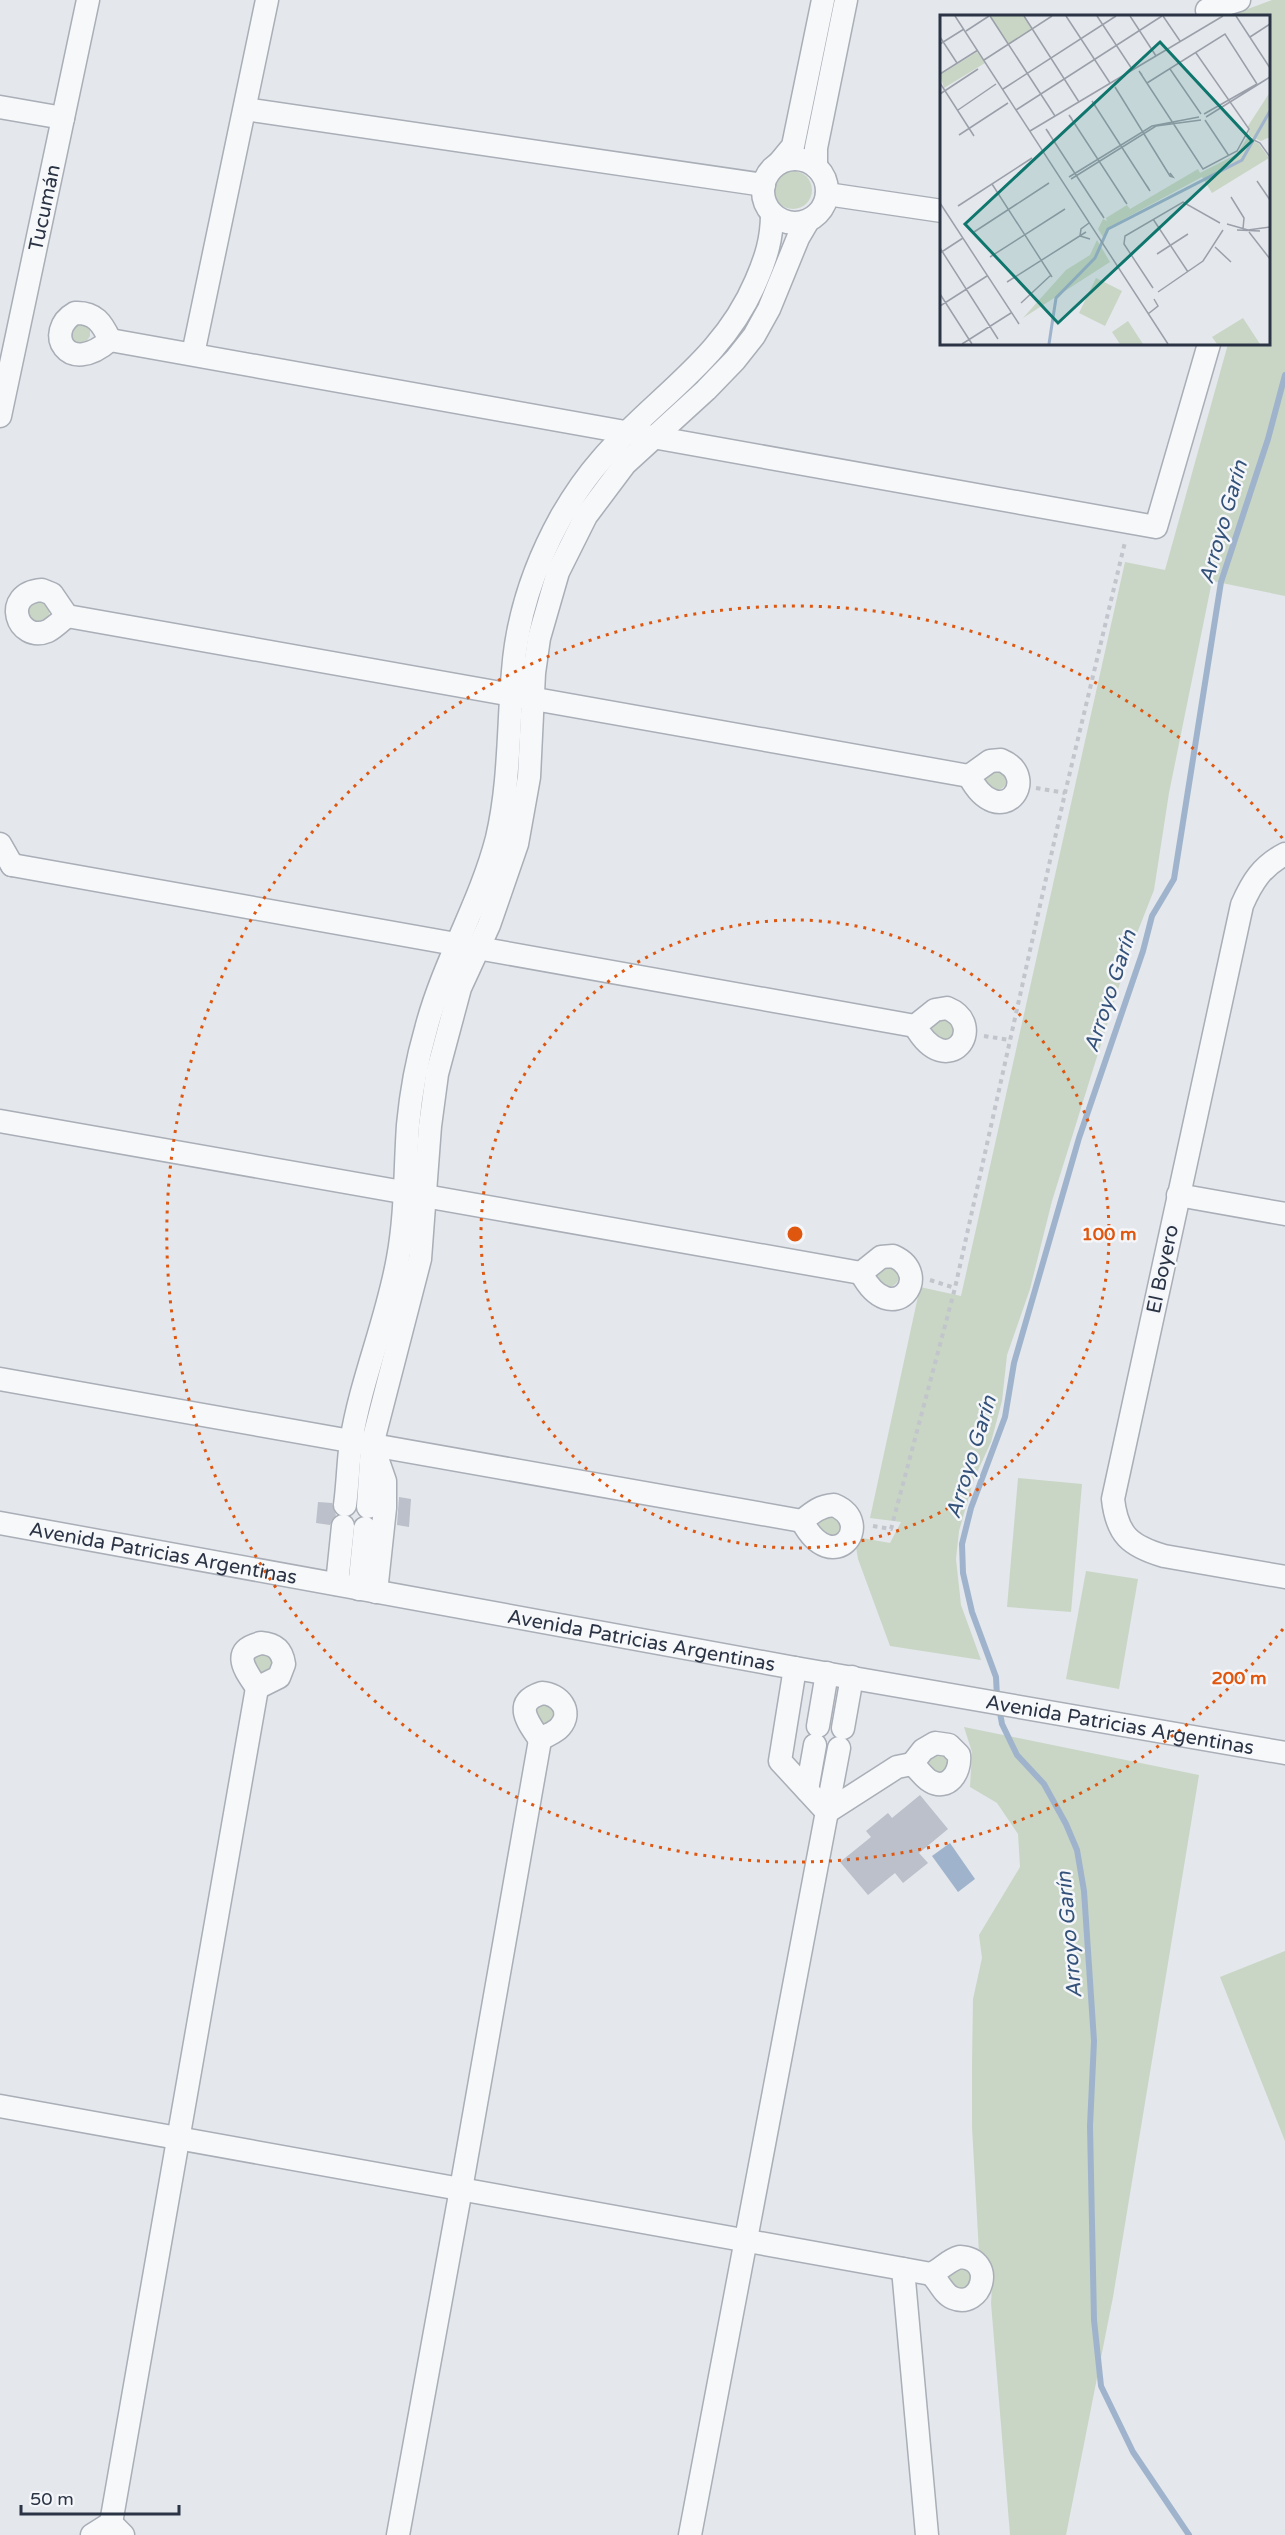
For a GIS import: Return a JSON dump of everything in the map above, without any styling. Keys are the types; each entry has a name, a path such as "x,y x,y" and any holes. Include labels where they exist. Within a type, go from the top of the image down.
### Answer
{"street":[{"name":"Tucumán","path":"0,416 4,374 88,0"},
{"path":"193,354 267,0"},
{"path":"808,221 793,224 772,214 764,200 764,185 772,169 793,146 823,0"},
{"path":"816,166 816,148 846,0"},
{"path":"1206,9 1239,0"},
{"path":"0,107 63,118"},
{"path":"245,109 764,185"},
{"path":"336,1584 355,1516 362,1443 420,1259 409,1122 416,1070 440,984 468,946 503,807 508,762 522,697 534,673 539,638 552,591 571,544 586,516 625,464 720,375 754,336 782,280 798,238 808,221 822,210 827,194 825,179 816,166 810,162 795,159 779,163"},
{"path":"827,194 940,211"},
{"path":"522,697 518,634 528,596 548,541 563,513 601,459 710,354 744,310 768,252 772,234 772,214"},
{"path":"110,340 1156,527 1209,345"},
{"path":"67,616 969,776 990,761 1001,760 1011,764 1018,775 1019,785 1013,797 1005,802 994,803 984,798 969,776"},
{"path":"0,844 6,870 468,946 915,1026"},
{"name":"El Boyero","path":"1285,854 1270,862 1254,880 1242,905 1113,1499 1115,1518 1124,1534 1136,1546 1146,1551 1285,1577"},
{"path":"0,1121 861,1273"},
{"path":"1178,1195 1285,1214"},
{"path":"0,1379 802,1521 816,1543 827,1548 838,1547 846,1542 852,1530 852,1523 844,1509 834,1505 823,1506 813,1511 802,1521"},
{"path":"362,1443 385,1481 385,1508 368,1590"},
{"path":"355,1516 368,1590"},
{"name":"Avenida Patricias Argentinas","path":"0,1523 795,1668 1285,1753"},
{"path":"795,1668 780,1761 827,1812"},
{"path":"807,1790 827,1673"},
{"path":"690,2535 852,1677"},
{"path":"92,2535 117,2529 178,2139 257,1688"},
{"path":"398,2535 540,1740"},
{"path":"827,1812 897,1767 912,1764"},
{"path":"0,2106 931,2274"},
{"path":"903,2269 927,2535"}],"path":[{"path":"852,1523 891,1529 955,1288 1065,793 1130,524"},
{"path":"1019,785 1065,793"}],"green space":[{"path":"1272,0 1285,0 1285,596 1212,581 1169,793 1154,890 1130,951 1052,1201 1030,1289 1007,1355 1002,1401 991,1442 974,1479 959,1531 956,1559 961,1605 981,1660 890,1646 858,1559 856,1547 862,1538 890,1543 901,1522 870,1518 920,1287 961,1296 1125,562 1165,570 1228,345 1270,345 1270,15 1232,15"},
{"path":"793,171 800,172 806,177 811,183 811,197 806,203 800,208 793,209 786,208 780,203 775,197 774,190 775,183 780,177 786,172"},
{"path":"782,241 773,274 741,335 709,373 672,406 664,410 776,253"},
{"path":"81,321 90,328 90,336 86,342 74,344 68,327"},
{"path":"44,600 50,610 48,618 37,622 30,619 28,605"},
{"path":"996,768 1004,771 1007,779 1004,787 996,790 988,787 985,779 988,771"},
{"path":"943,1018 951,1021 954,1029 951,1037 943,1040 935,1037 932,1029 935,1021"},
{"path":"888,1265 896,1268 899,1276 896,1284 888,1287 880,1284 877,1276 880,1268"},
{"path":"1018,1478 1082,1484 1071,1612 1007,1607"},
{"path":"829,1515 841,1523 840,1534 825,1538 818,1525 822,1518"},
{"path":"1086,1571 1138,1579 1119,1689 1066,1679"},
{"path":"260,1650 276,1659 266,1676 253,1672 254,1653"},
{"path":"544,1701 558,1716 542,1728 531,1712"},
{"path":"964,1727 1199,1775 1113,2297 1066,2535 1010,2535 991,2303 992,2289 986,2265 979,2253 972,2127 972,2064 973,1999 982,1958 979,1935 1020,1867 1018,1834 997,1803 970,1787 972,1752"},
{"path":"938,1748 952,1758 941,1775 927,1768 926,1759"},
{"path":"1285,1951 1285,2141 1220,1977"},
{"path":"954,2267 970,2267 972,2287 956,2290 949,2279"}],"water":[{"path":"950,1843 975,1879 958,1892 932,1856"}],"building":[{"path":"399,1497 411,1499 409,1527 397,1525"},
{"path":"318,1502 332,1503 336,1515 330,1525 316,1523"},
{"path":"920,1795 948,1829 919,1853 928,1863 903,1883 895,1873 868,1895 840,1862 871,1837 866,1831 888,1813 892,1818"}],"waterway":[{"name":"Arroyo Garín","path":"997,1697 996,1677 972,1612 963,1573 962,1544 971,1508 1005,1417 1014,1363 1079,1138 1143,951 1152,916 1174,879 1221,582 1268,439 1285,375"},
{"name":"Arroyo Garín","path":"999,1707 1002,1724 1017,1755 1044,1784 1066,1824 1077,1850 1084,1891 1094,2041 1090,2126 1094,2320 1101,2386 1133,2452 1189,2535"}]}
